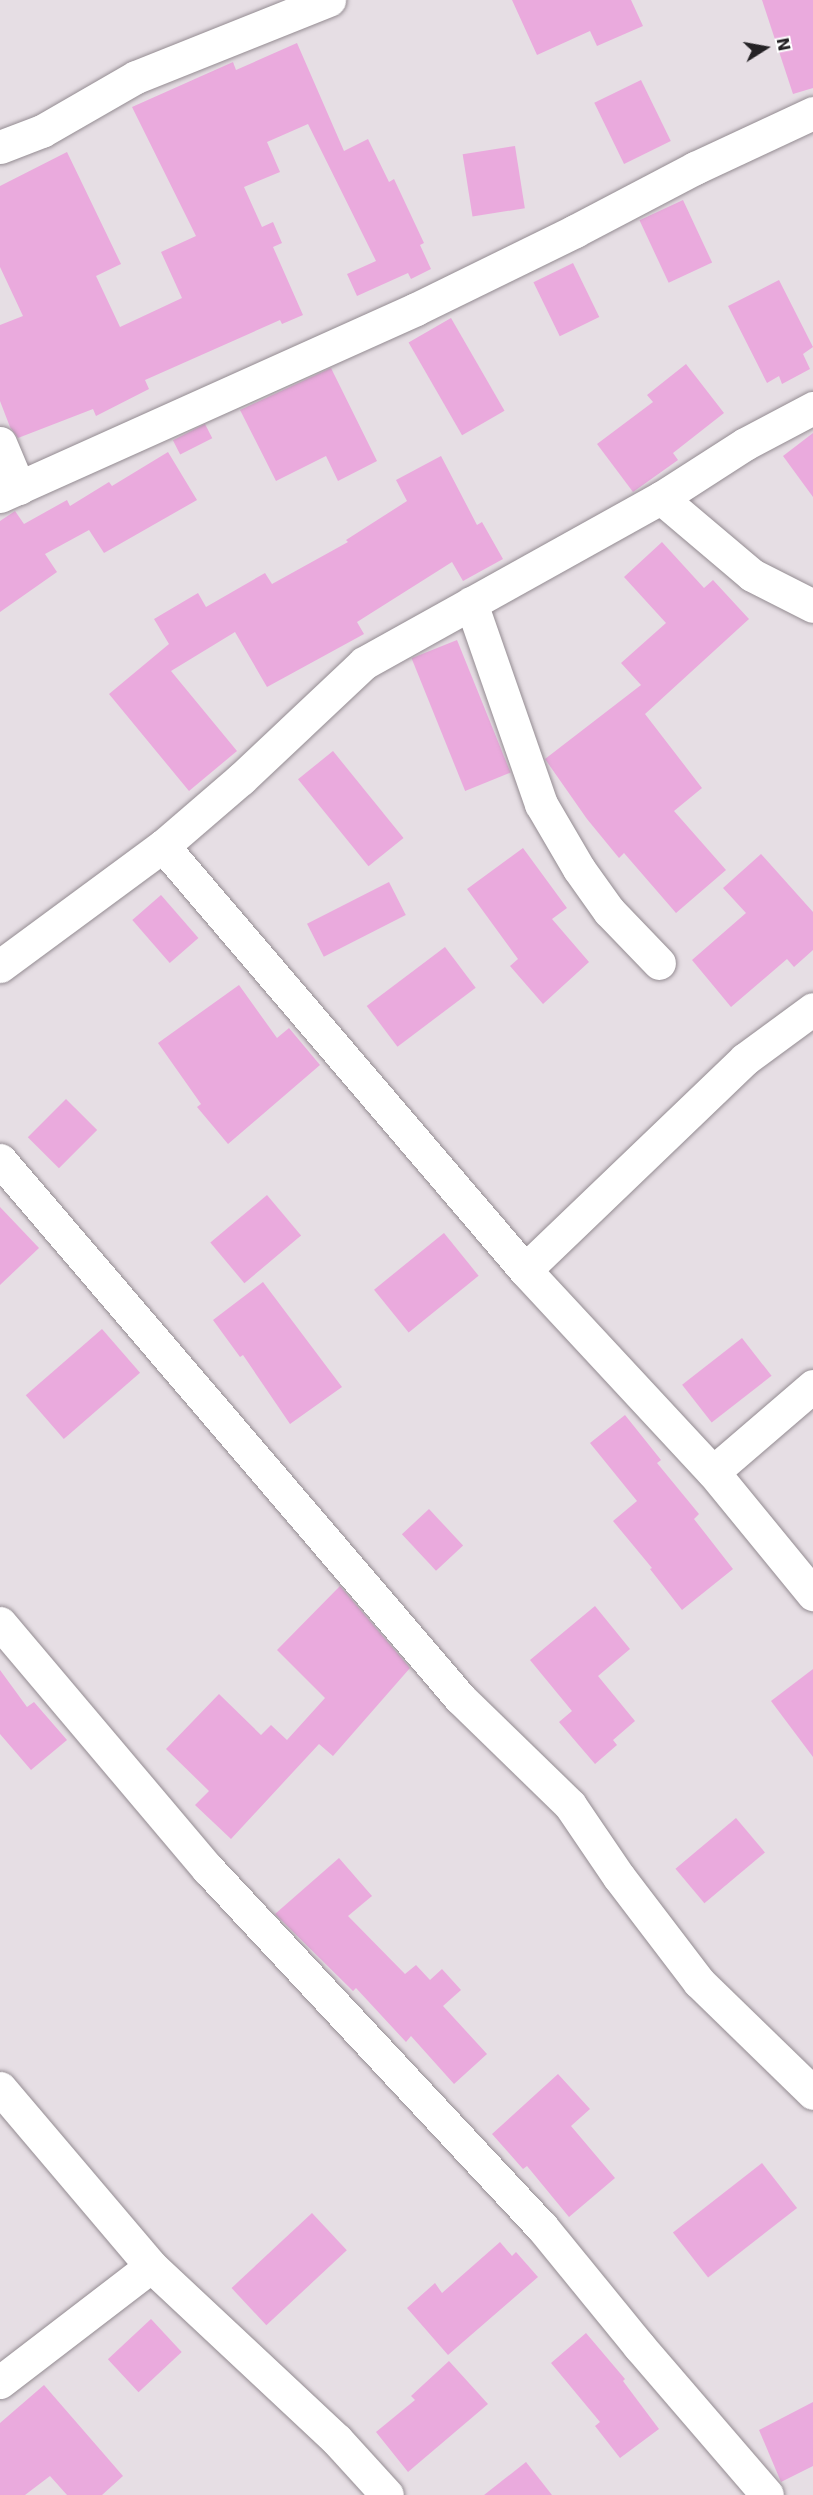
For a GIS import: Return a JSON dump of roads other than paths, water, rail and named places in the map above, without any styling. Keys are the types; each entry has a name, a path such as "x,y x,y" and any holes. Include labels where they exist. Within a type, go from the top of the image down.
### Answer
{"street":[{"path":"0,147 42,131 136,76 329,0"},
{"path":"0,443 9,492 416,309 695,168 813,113"},
{"path":"0,966 163,846 241,779 364,663 661,498 746,444 813,408"},
{"path":"661,498 752,574 813,606"},
{"path":"471,603 541,804 579,869 609,911 659,963"},
{"path":"163,846 525,1270 714,1472 813,1594"},
{"path":"525,1270 745,1059 813,1009"},
{"path":"0,1160 460,1698 570,1805 619,1877 699,1982 813,2093"},
{"path":"714,1472 813,1386"},
{"path":"0,1623 208,1869 542,2227 639,2346 767,2495"},
{"path":"0,2088 151,2266 337,2440 384,2494"},
{"path":"0,2382 151,2266"}]}
